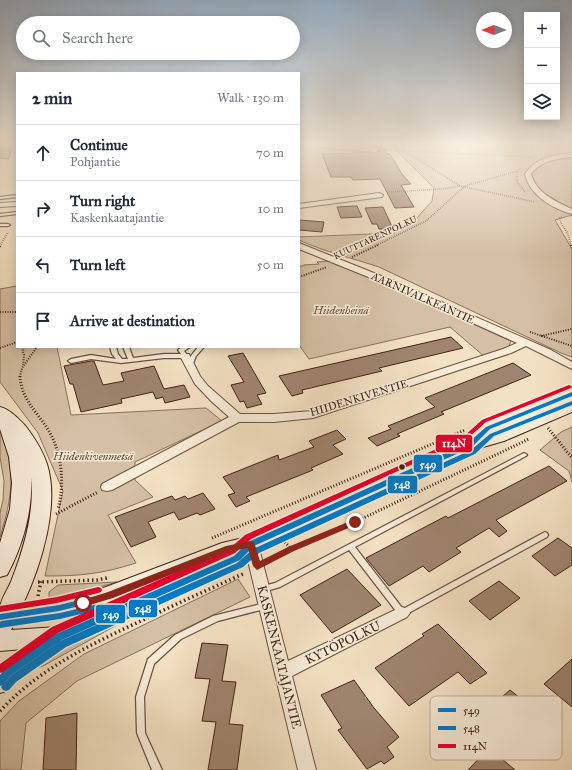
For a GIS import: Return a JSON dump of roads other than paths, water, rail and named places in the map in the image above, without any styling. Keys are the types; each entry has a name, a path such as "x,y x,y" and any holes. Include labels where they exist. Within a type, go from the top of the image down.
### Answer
{"main road":[{"path":"2,621 83,603 110,595 229,548 251,544 488,428 572,394"},
{"path":"471,437 498,438 572,406"},
{"path":"0,569 13,536 18,518 21,492 21,470 18,455 2,414"},
{"path":"2,414 17,427 33,452 38,467 40,482 40,501 32,550 21,583 2,621"},
{"path":"0,682 7,673 59,637 237,558 251,544"},
{"path":"0,641 24,641 59,637"}],"street":[{"path":"530,181 538,192 572,212"},
{"path":"300,206 379,195"},
{"path":"0,205 16,204"},
{"name":"AARNIVALKEANTIE","path":"300,246 340,262 525,343 572,361"},
{"name":"HIIDENKIVENTIE","path":"107,487 237,418 274,418 313,414 507,351 525,343"},
{"name":"AARNIVALKEANTIE","path":"547,352 572,366"},
{"path":"188,356 195,375 214,399 237,418"},
{"name":"KASKENKAATAJANTIE","path":"251,544 307,770"},
{"name":"KYTÖPOLKU","path":"283,672 402,613"}],"lane":[{"path":"0,198 16,196"},
{"path":"0,215 16,213"},
{"path":"0,225 8,225"},
{"path":"113,348 115,354 120,361"},
{"path":"126,348 131,360"},
{"path":"71,361 91,357 120,361 164,356 194,356 200,348"},
{"path":"263,589 277,585 524,455"},
{"path":"350,546 402,613 545,535"},
{"path":"157,770 141,733 140,697 151,662 178,637 216,618 267,606"}],"park label":[{"name":"Hiidenheinä","path":"341,310"},
{"name":"Hiidenkivenmetsä","path":"93,456"}]}
